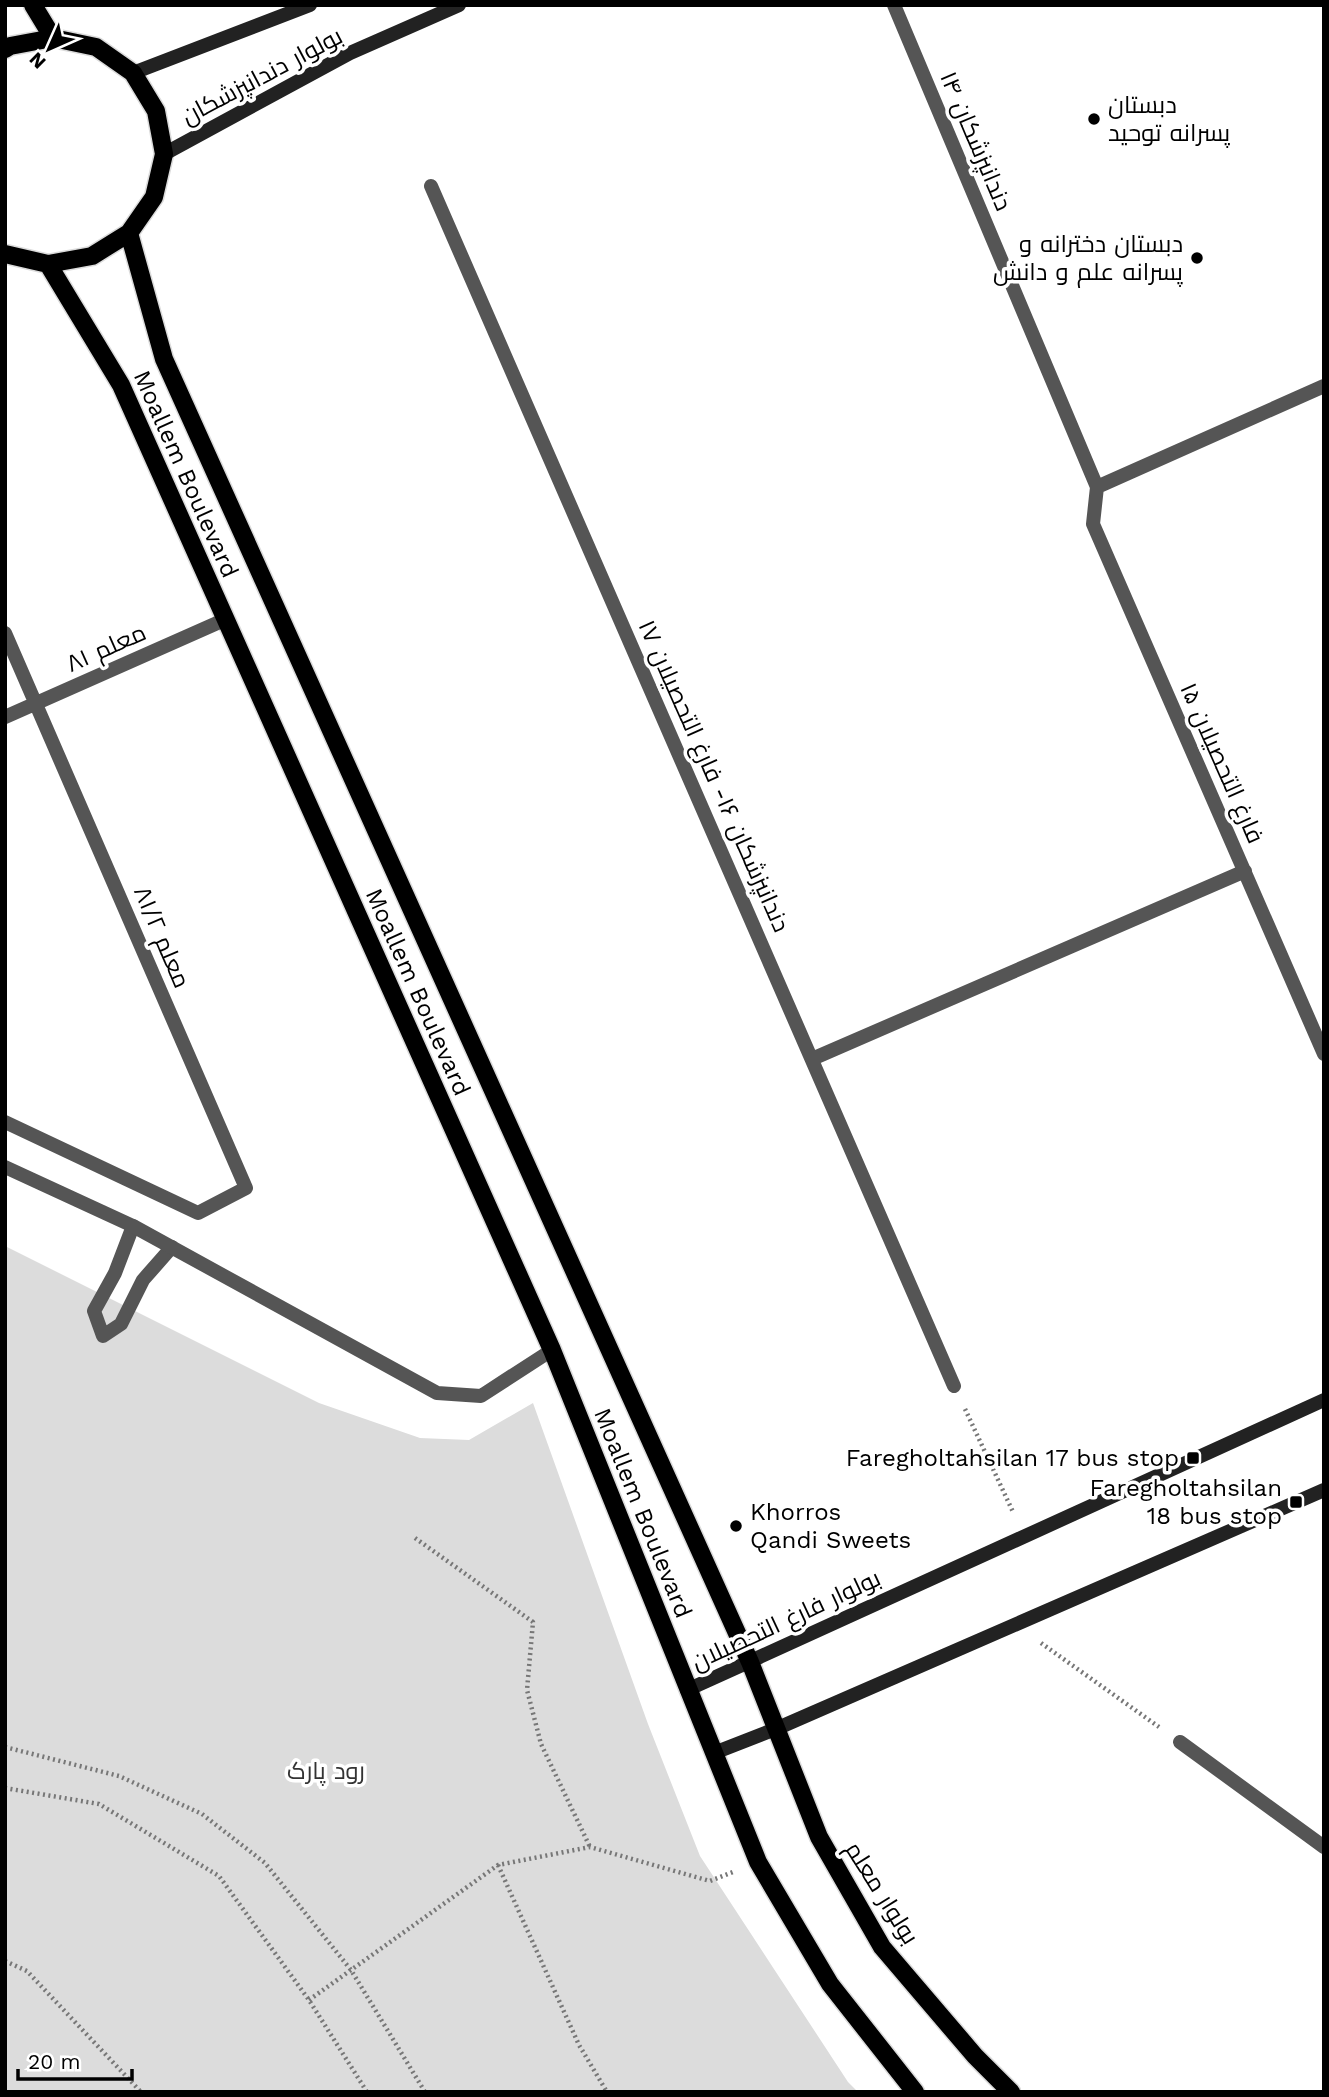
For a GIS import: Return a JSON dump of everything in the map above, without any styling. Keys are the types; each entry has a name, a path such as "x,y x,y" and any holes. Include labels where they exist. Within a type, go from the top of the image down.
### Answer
{"main road":[{"path":"33,5 53,38"},
{"name":"بولوار دندانپزشکان","path":"133,73 310,5"},
{"name":"بولوار دندانپزشکان","path":"164,154 351,53 459,5"},
{"path":"5,49 53,38 96,47 133,73 156,111 164,154 154,197 129,233 92,257 48,264 5,254"},
{"name":"Moallem Boulevard","path":"129,233 164,359 778,1728"},
{"name":"Moallem Boulevard","path":"48,264 121,385 552,1350 714,1753"},
{"name":"بولوار فارغ التحصیلان","path":"687,1690 1324,1400"},
{"path":"915,2092 830,1984 758,1862 714,1753 778,1728 1324,1490"},
{"name":"بولوار معلم","path":"778,1728 819,1837 882,1947 975,2056 1011,2092"}],"street":[{"name":"دندانپزشکان ۱۴","path":"894,5 1097,487"},
{"name":"دندانپزشکان ۱۶- فارغ التحصیلان ۱۷","path":"431,186 954,1386"},
{"path":"1097,487 1324,386"},
{"name":"فارغ التحصیلان ۱۵","path":"1097,487 1093,524 1324,1054"},
{"name":"معلم ۸۱","path":"5,717 225,620"},
{"name":"معلم ۸۱/۲","path":"5,633 246,1188 198,1213 5,1122"},
{"path":"812,1059 1245,871"},
{"path":"5,1167 133,1226 437,1393 481,1396 552,1350"},
{"path":"133,1226 115,1273 94,1311 103,1336 121,1324 143,1280 172,1247"},
{"path":"1180,1742 1324,1847"}],"path":[{"path":"954,1386 1024,1535"},
{"path":"415,1538 533,1622 527,1689 541,1744 590,1847"},
{"path":"1014,1625 1180,1742"},
{"path":"5,1747 119,1776 202,1814 265,1863 351,1970 425,2092"},
{"path":"5,1788 99,1804 219,1876 309,2000 366,2092"},
{"path":"309,2000 498,1865 590,1847 710,1881 758,1862"},
{"path":"498,1865 579,2045 607,2092"},
{"path":"5,1961 27,1971 141,2092"}],"green space":[{"name":"رود پارک","path":"5,1246 319,1403 420,1438 469,1440 533,1403 648,1724 700,1856 848,2082 858,2092 5,2092"}],"place":[{"name":"دبستان پسرانه توحید","path":"1094,119"},
{"name":"دبستان دخترانه و پسرانه علم و دانش","path":"1197,258"},
{"name":"Faregholtahsilan 17 bus stop","path":"1193,1458"},
{"name":"Faregholtahsilan 18 bus stop","path":"1296,1502"},
{"name":"Khorros Qandi Sweets","path":"736,1526"}]}
